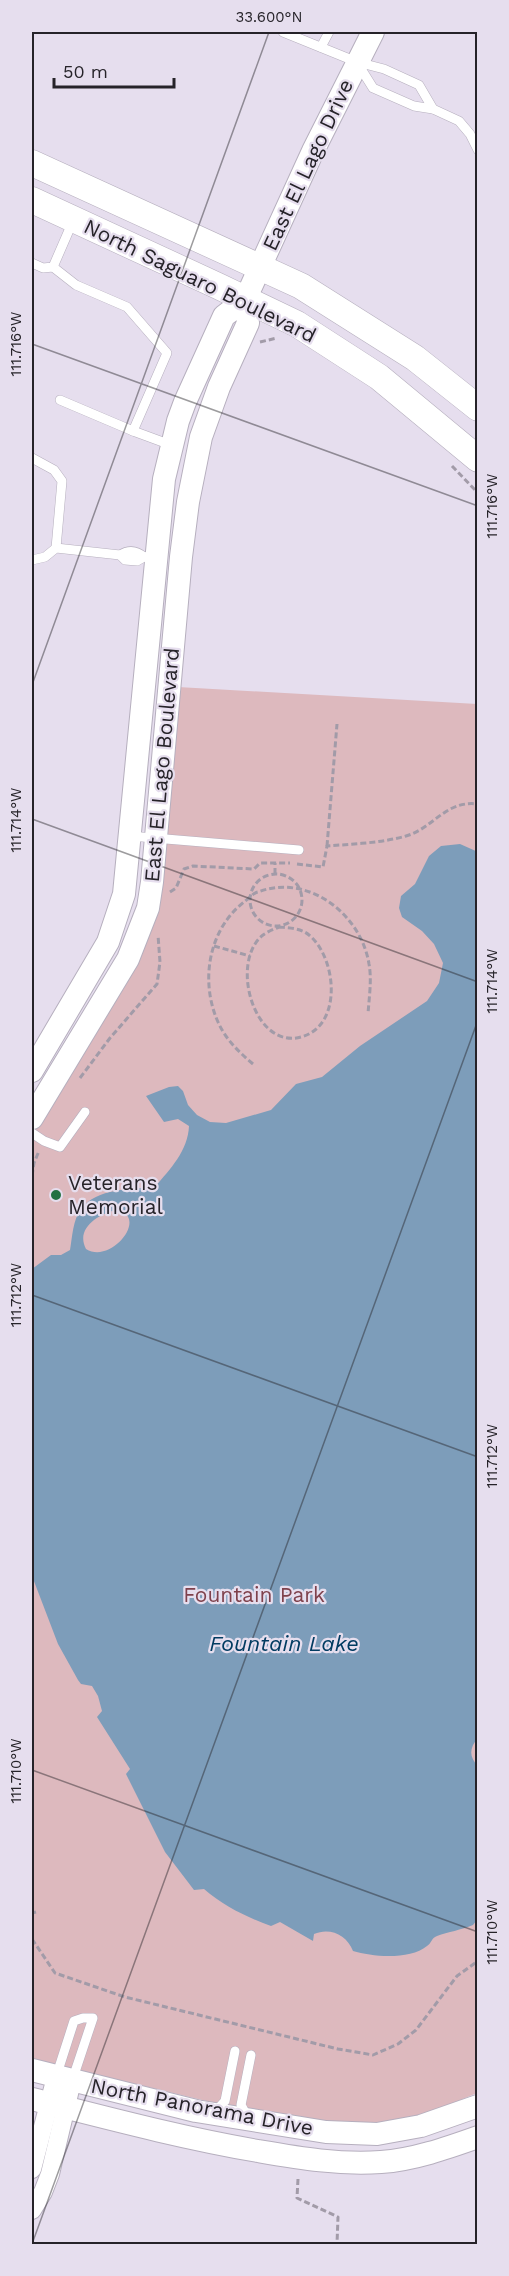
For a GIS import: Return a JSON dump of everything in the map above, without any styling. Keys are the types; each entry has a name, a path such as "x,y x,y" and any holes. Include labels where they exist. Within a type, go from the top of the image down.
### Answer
{"main road":[{"name":"North Saguaro Boulevard","path":"32,163 301,286 415,358 477,408"},
{"name":"North Saguaro Boulevard","path":"32,200 297,324 379,377 477,459"}],"street":[{"name":"East El Lago Drive","path":"150,556 164,479 185,402 224,316 245,300 373,32"},
{"name":"East El Lago Drive","path":"219,387 248,322 245,300"},
{"name":"East El Lago Boulevard","path":"35,1104 128,959 148,908 188,502 201,437 219,387"},
{"name":"East El Lago Boulevard","path":"142,710 150,556"},
{"path":"130,836 142,710 167,710"},
{"name":"East El Lago Boulevard","path":"32,1071 108,942 124,894 130,836"},
{"name":"North Panorama Drive","path":"32,2070 213,2114 326,2132 377,2134 421,2126 477,2106"},
{"path":"32,2169 49,2103 64,2079"},
{"path":"32,2207 43,2192 50,2174 49,2103"},
{"name":"North Panorama Drive","path":"49,2103 200,2141 311,2160 346,2163 383,2162 420,2155 477,2137"}],"lane":[{"path":"283,32 357,62 384,69 419,85 434,108"},
{"path":"321,47 329,32"},
{"path":"357,62 373,88 414,106 434,108 459,121 470,134 477,150"},
{"path":"53,267 73,220"},
{"path":"32,263 43,268 53,267 76,285 127,307 167,353 133,431"},
{"path":"60,400 172,446"},
{"path":"32,458 54,470 62,481 56,548"},
{"path":"32,560 45,556 56,548 120,555 126,551 150,556"},
{"path":"130,836 299,850"},
{"path":"32,1133 60,1147 85,1113"},
{"path":"93,2018 64,2079 74,2021 93,2018"},
{"path":"213,2114 225,2101 235,2051"},
{"path":"249,2120 241,2104 251,2055"}],"path":[{"path":"254,344 282,336"},
{"path":"447,462 477,493"},
{"path":"151,891 171,892 176,888 184,869 193,866 254,870 260,863 275,863 323,867 327,846 337,724"},
{"path":"327,846 376,842 409,836 457,804 477,804"},
{"path":"275,863 275,874"},
{"path":"275,874 259,880 253,887 250,897 253,913 265,924 279,927 297,929 309,934 317,944 328,970 331,998 322,1023 312,1033 300,1038 285,1038 273,1032 263,1023 255,1011 249,991 246,971 253,948 261,936 279,927 289,922 300,910 302,902 299,889 291,879 275,874"},
{"path":"253,1064 232,1046 218,1022 210,995 209,967 216,937 231,912 257,892 287,886 318,893 342,912 359,936 369,963 368,1014"},
{"path":"74,1086 110,1038 157,984 160,962 157,925"},
{"path":"214,946 250,956"},
{"path":"32,1176 34,1163 44,1141"},
{"path":"32,1913 36,1912"},
{"path":"32,1939 55,1973 125,1997 338,2049 373,2055 398,2044 416,2030 457,1976 477,1961"},
{"path":"298,2179 297,2198 338,2217 336,2244"}],"green space":[{"name":"Fountain Park","path":"178,687 477,704 477,2093 429,2113 364,2125 252,2112 32,2059 32,1131 146,939"}],"water":[{"name":"Fountain Lake","path":"460,844 478,852 478,1738 471,1752 478,1766 477,1920 473,1925 435,1937 429,1945 411,1954 381,1956 353,1951 347,1941 332,1932 314,1934 313,1941 280,1922 271,1926 244,1915 219,1901 204,1889 194,1890 165,1852 126,1774 130,1769 97,1717 102,1711 98,1696 92,1686 81,1684 58,1644 32,1576 32,1269 51,1255 61,1255 70,1250 76,1218 88,1202 105,1193 155,1187 182,1152 189,1126 178,1119 164,1122 146,1096 178,1086 183,1091 188,1105 197,1115 210,1122 226,1123 271,1110 296,1084 322,1077 360,1046 427,1001 439,983 443,963 434,944 422,931 402,917 399,908 401,896 415,884 429,856 441,846","holes":["116,1210 126,1214 129,1220 128,1229 116,1245 96,1252 86,1249 83,1241 86,1228 90,1223"]}],"place":[{"name":"Veterans Memorial","path":"56,1195"}]}
